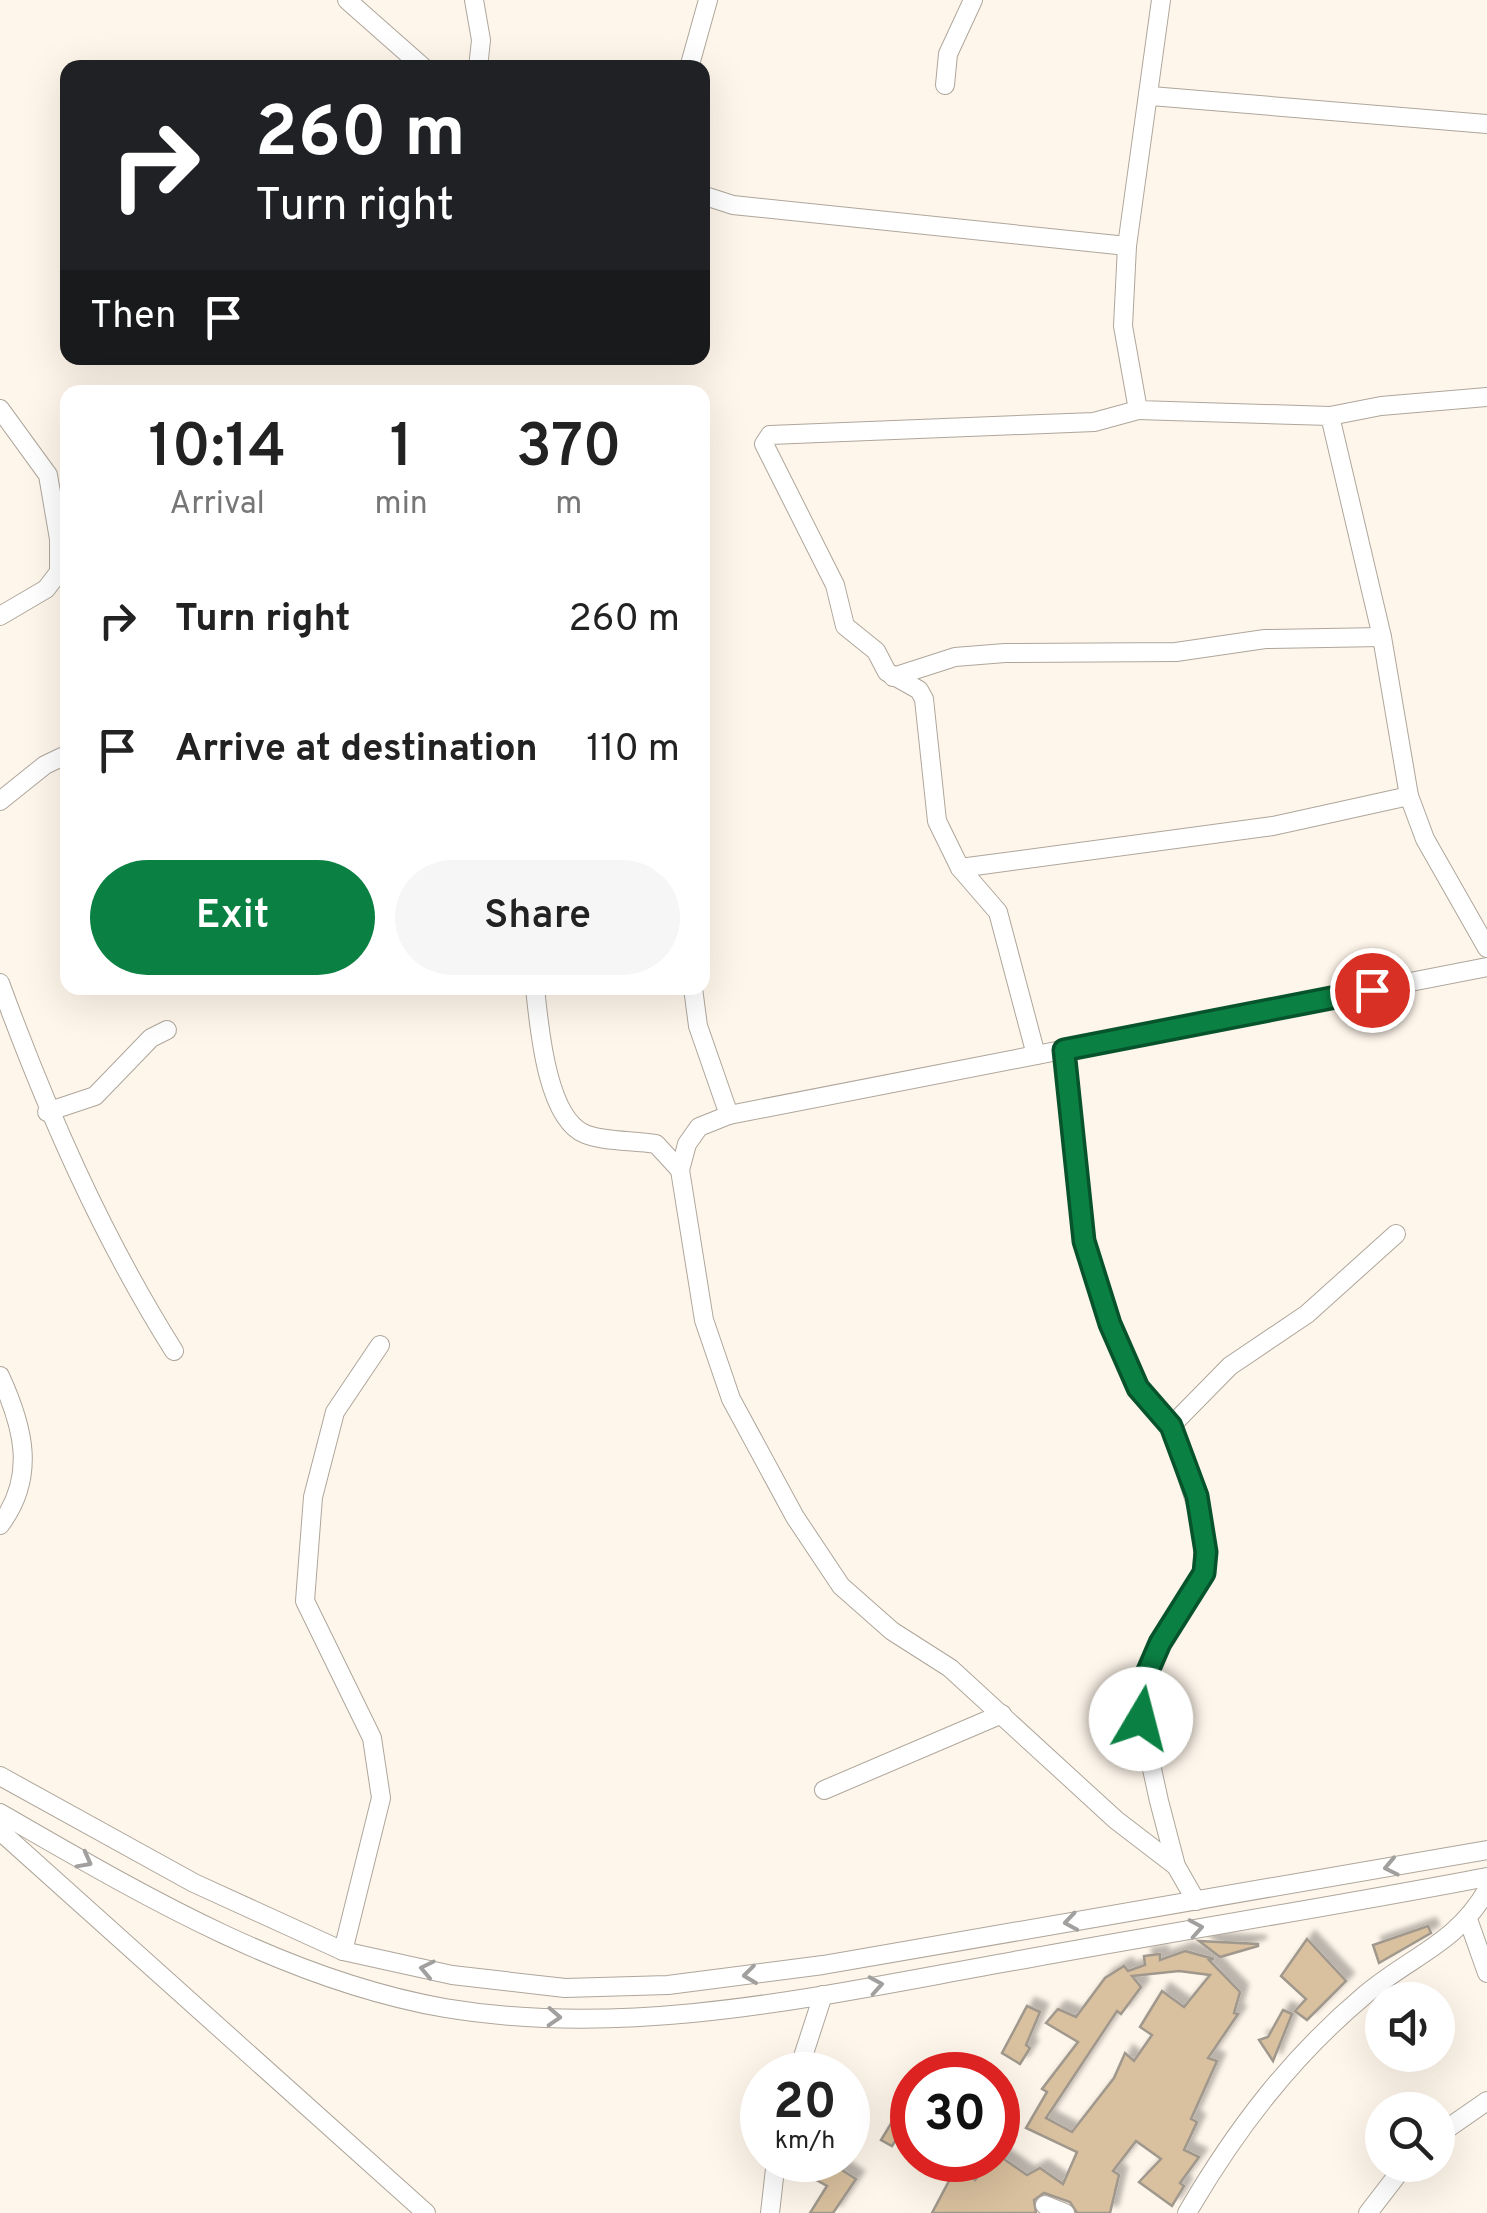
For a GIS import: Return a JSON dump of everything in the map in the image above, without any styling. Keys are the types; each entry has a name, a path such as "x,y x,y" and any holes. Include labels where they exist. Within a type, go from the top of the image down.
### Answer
{"street":[{"path":"347,0 415,60"},
{"path":"474,0 481,40 479,60"},
{"path":"691,60 708,0"},
{"path":"945,85 948,54 973,0"},
{"path":"1138,410 1123,326 1127,246 1160,0"},
{"path":"1150,96 1487,124"},
{"path":"710,198 733,205 1127,246"},
{"path":"1036,1055 998,912 960,868 937,821 924,699 918,690 894,678 876,651 845,626 835,585 765,449 766,438 1094,422 1138,410 1330,416 1381,406 1487,397"},
{"path":"0,410 48,476 60,549"},
{"path":"1330,416 1382,637 1409,796 1425,838 1486,943"},
{"path":"0,616 60,580"},
{"path":"894,678 955,657 1176,652 1265,639 1382,637"},
{"path":"0,801 60,758"},
{"path":"960,868 1273,826 1409,796"},
{"path":"1176,1866 1116,1820 1002,1714 841,1586 795,1517 731,1399 704,1320 680,1170 687,1144 699,1127 729,1115 1487,968"},
{"path":"0,983 48,1112 133,1286 174,1350"},
{"path":"536,995 553,1095 562,1112 584,1134 656,1144 680,1170"},
{"path":"694,995 698,1026 729,1115"},
{"path":"48,1112 95,1096 150,1038 167,1030"},
{"path":"1064,1050 1084,1241 1110,1324 1138,1388 1171,1426 1197,1496 1206,1552 1204,1573 1160,1643 1141,1687 1141,1719 1176,1866 1196,1902"},
{"path":"1171,1426 1230,1366 1307,1314 1396,1234"},
{"path":"343,1952 382,1798 372,1738 304,1601 313,1497 335,1412 354,1377 380,1344"},
{"path":"0,1376 25,1439 14,1497 0,1524"},
{"path":"824,1790 1002,1714"},
{"path":"0,1776 194,1883 343,1952 452,1974 565,1988 668,1985 823,1965 1487,1850"},
{"path":"0,1813 250,1946 334,1980 445,2008 565,2018 674,2016 822,1995 1487,1877"},
{"path":"0,1831 426,2213"},
{"path":"1186,2213 1254,2106 1291,2064 1368,1993 1469,1922 1487,1890"},
{"path":"1469,1922 1487,1973"},
{"path":"668,1985 674,2016"},
{"path":"804,2052 822,1995"},
{"path":"1455,2123 1487,2101"},
{"path":"770,2213 774,2182"},
{"path":"1368,2213 1392,2182"},
{"path":"1046,2205 1066,2213"}],"building":[{"path":"1428,1926 1431,1933 1379,1963 1373,1945"},
{"path":"1307,1939 1346,1981 1307,2020 1295,2011 1306,1999 1281,1976"},
{"path":"1199,1941 1258,1944 1258,1946 1220,1957"},
{"path":"1185,1951 1214,1959 1209,1960 1240,1992 1234,2013 1238,2014 1208,2058 1217,2061 1191,2119 1197,2122 1184,2150 1199,2157 1180,2183 1184,2186 1172,2206 1139,2182 1161,2159 1136,2141 1113,2171 1119,2175 1110,2213 1077,2213 1070,2202 1044,2193 1034,2200 1036,2213 932,2213 948,2182 1020,2182 1020,2170 1027,2175 1040,2168 1063,2184 1077,2152 1026,2128 1047,2092 1042,2089 1078,2042 1046,2023 1058,2009 1076,2017 1105,1978 1124,1966 1128,1971 1145,1965 1144,1956 1160,1954 1160,1960","holes":["1179,1971 1210,1975 1184,2007 1162,1991 1140,2027 1152,2035 1134,2061 1125,2053 1114,2078 1072,2132 1046,2118 1117,2011 1121,2014 1141,1987 1132,1976"]},
{"path":"1027,2006 1040,2012 1026,2045 1030,2048 1020,2064 1020,2052 1003,2052"},
{"path":"1283,2010 1292,2014 1273,2061 1259,2040 1268,2037"},
{"path":"890,2125 890,2145 881,2140"},
{"path":"820,2182 854,2182 833,2213 810,2213 827,2186"}],"route":[{"path":"1141,1719 1141,1687 1160,1643 1204,1573 1206,1552 1197,1496 1171,1426 1138,1388 1110,1324 1084,1241 1064,1050 1372,990"}]}
